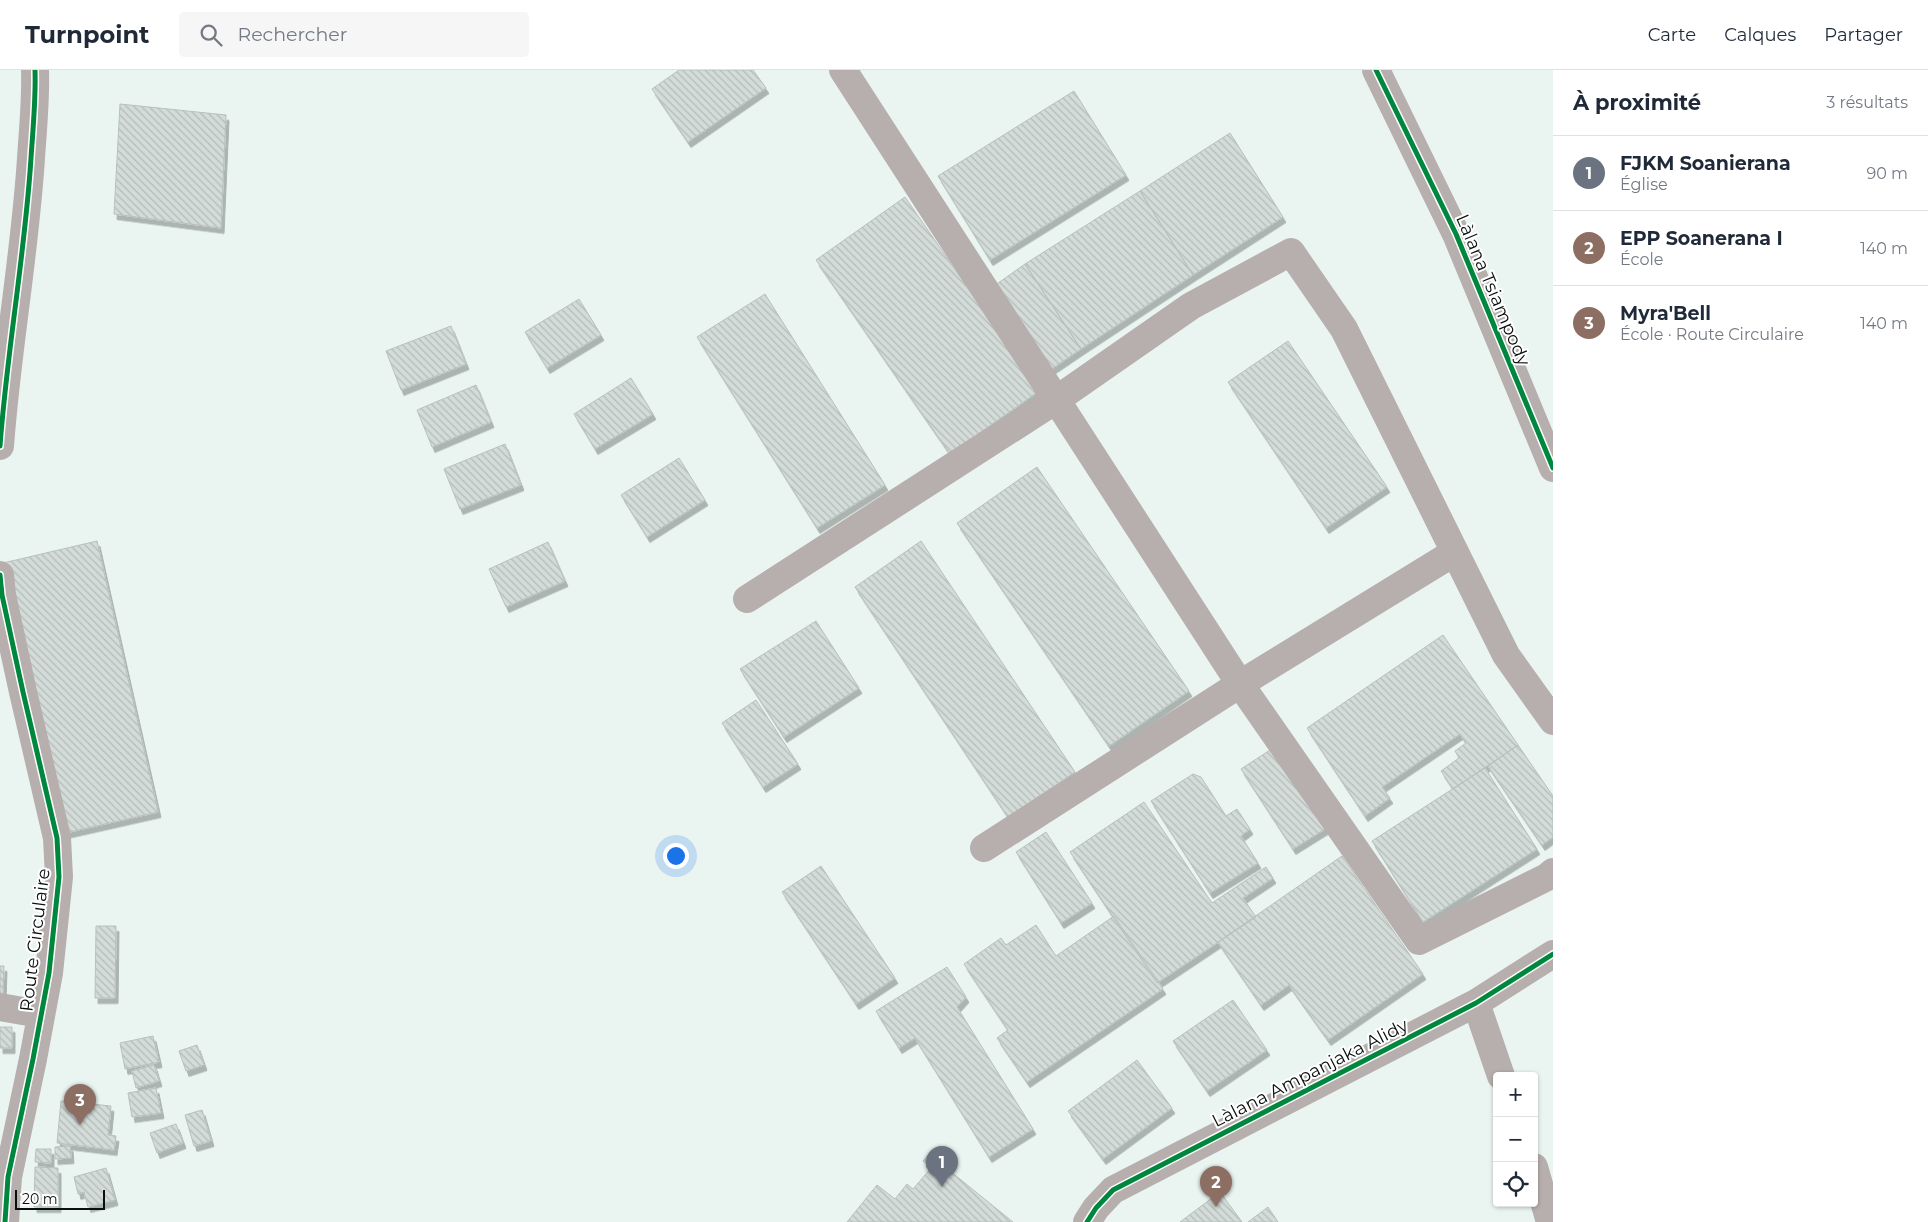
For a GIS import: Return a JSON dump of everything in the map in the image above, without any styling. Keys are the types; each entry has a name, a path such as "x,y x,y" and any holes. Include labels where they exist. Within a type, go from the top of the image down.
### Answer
{"street":[{"path":"0,446 28,215 36,92 35,70"},
{"path":"843,70 1240,684 1419,941 1548,878 1553,872"},
{"name":"Làlana Tsiampody","path":"1376,70 1456,234 1553,468"},
{"path":"748,599 1056,400 1191,306 1291,252 1344,329 1506,655 1553,721"},
{"path":"984,848 1240,684 1455,552"},
{"name":"Route Circulaire","path":"0,575 2,595 21,684 57,838 59,877 49,973 8,1176 5,1222"},
{"name":"Làlana Ampanjaka Alidy","path":"1087,1222 1096,1208 1113,1190 1476,1003 1553,954"},
{"path":"1476,1003 1500,1072"},
{"path":"0,1007 40,1014"},
{"path":"1538,1182 1550,1222"}],"building":[{"path":"679,70 753,70 766,88 688,142 652,89"},
{"path":"1074,91 1126,175 990,260 938,176"},
{"path":"120,104 226,115 221,228 114,214"},
{"path":"1230,133 1283,217 1193,275 1140,191"},
{"path":"1140,191 1193,275 1081,349 1025,264"},
{"path":"905,197 1039,391 950,454 816,260"},
{"path":"1025,264 1081,349 1050,370 994,286"},
{"path":"765,294 885,485 817,528 697,337"},
{"path":"579,299 601,335 547,368 525,332"},
{"path":"451,326 466,364 401,390 386,351"},
{"path":"1288,341 1387,487 1326,528 1228,382"},
{"path":"631,378 653,414 595,449 574,414"},
{"path":"476,385 491,422 432,447 417,410"},
{"path":"505,444 521,485 460,509 444,469"},
{"path":"679,458 705,500 647,537 621,495"},
{"path":"1037,467 1189,691 1109,746 957,523"},
{"path":"97,541 158,812 65,833 3,563"},
{"path":"921,541 1075,772 1008,817 855,587"},
{"path":"548,542 565,581 506,607 489,569"},
{"path":"816,621 859,688 784,737 740,669"},
{"path":"1443,635 1518,745 1453,789 1441,771 1459,758 1455,751 1466,743 1460,734 1382,787 1390,798 1365,816 1307,728"},
{"path":"756,700 798,764 763,787 722,723"},
{"path":"1518,745 1553,796 1553,837 1542,845 1488,766"},
{"path":"1273,748 1325,829 1293,849 1241,769"},
{"path":"1485,768 1537,849 1423,922 1372,841"},
{"path":"1193,774 1201,777 1226,816 1237,809 1250,829 1241,836 1258,863 1210,893 1151,801"},
{"path":"1144,802 1212,903 1266,867 1273,878 1243,898 1256,917 1157,983 1070,852"},
{"path":"1046,832 1092,903 1061,923 1016,852"},
{"path":"1342,856 1423,974 1328,1040 1289,985 1261,1005 1218,942"},
{"path":"821,866 895,978 856,1004 782,892"},
{"path":"1114,916 1163,989 1027,1082 997,1038 1008,1030 964,964 1001,938 1006,945 1036,925 1056,956"},
{"path":"96,926 116,926 115,998 95,998"},
{"path":"0,966 4,966 3,995 0,995"},
{"path":"947,967 966,997 957,1007 1033,1129 989,1157 915,1038 899,1048 876,1011"},
{"path":"1233,1000 1267,1050 1207,1091 1173,1041"},
{"path":"0,1027 12,1027 12,1048 0,1048"},
{"path":"153,1036 159,1062 125,1069 120,1043"},
{"path":"197,1045 204,1065 186,1071 179,1051"},
{"path":"1137,1060 1172,1108 1103,1159 1068,1111"},
{"path":"154,1065 159,1081 136,1088 132,1071"},
{"path":"156,1088 161,1113 132,1117 128,1093"},
{"path":"61,1101 111,1106 108,1135 116,1136 114,1150 57,1143"},
{"path":"202,1110 211,1141 194,1146 185,1115"},
{"path":"176,1124 183,1143 157,1153 150,1133"},
{"path":"70,1146 71,1158 55,1159 55,1147"},
{"path":"36,1149 51,1149 51,1163 35,1162"},
{"path":"929,1154 1013,1222 847,1222 877,1185 895,1199 907,1184 913,1189 931,1168 923,1161"},
{"path":"35,1167 58,1168 58,1207 34,1207"},
{"path":"106,1168 115,1200 88,1207 84,1192 78,1194 74,1177"},
{"path":"1220,1192 1242,1222 1180,1222"},
{"path":"1268,1207 1278,1222 1248,1222"}],"cycle path":[{"path":"0,446 28,194 35,70"},
{"path":"1376,70 1456,234 1553,468"},
{"path":"0,575 2,595 23,692 57,838 59,877 49,973 8,1177 5,1222"},
{"path":"1087,1222 1096,1208 1113,1190 1476,1003 1553,954"}],"place":[{"name":"Myra'Bell","path":"80,1125"},
{"name":"FJKM Soanierana","path":"942,1187"},
{"name":"EPP Soanerana I","path":"1216,1207"}]}
